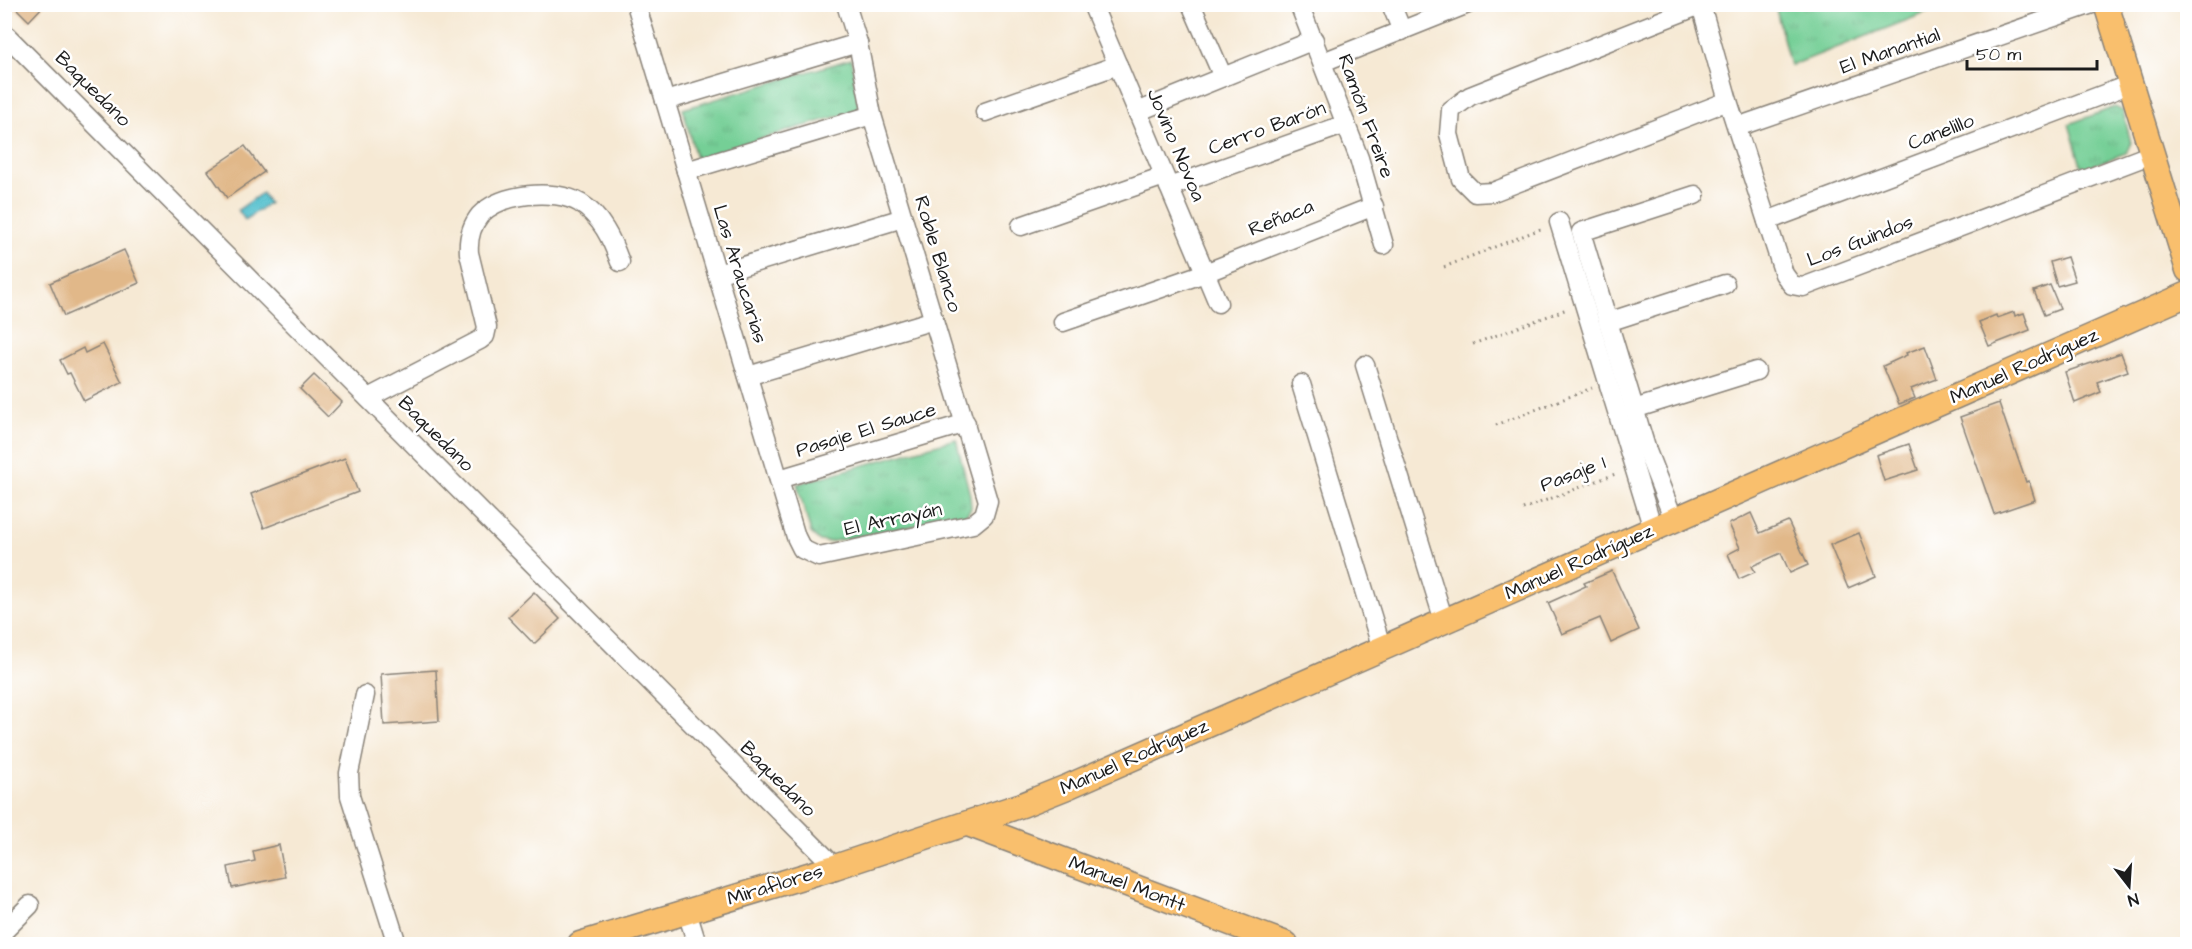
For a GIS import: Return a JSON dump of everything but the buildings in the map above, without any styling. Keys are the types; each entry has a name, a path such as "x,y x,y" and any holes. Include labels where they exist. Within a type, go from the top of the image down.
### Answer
{"main road":[{"path":"2106,4 2187,270"},
{"name":"Manuel Rodríguez","path":"968,824 1067,787 2187,294"},
{"name":"Miraflores","path":"580,945 968,824"},
{"name":"Manuel Montt","path":"968,824 1286,945"}],"street":[{"name":"Las Araucarias","path":"636,4 796,537 802,549 808,553"},
{"name":"Roble Blanco","path":"846,4 858,43 872,115 987,493 988,501 984,514"},
{"name":"Jovino Novoa","path":"1092,4 1218,303"},
{"path":"1191,4 1223,77"},
{"name":"Ramón Freire","path":"1299,4 1346,124 1374,206 1384,245"},
{"path":"1391,4 1402,31"},
{"path":"1323,62 1468,4"},
{"name":"El Manantial","path":"1737,127 2092,4"},
{"path":"1702,5 1470,96 1451,110 1449,134 1461,179 1475,194 1493,192 1728,101"},
{"name":"Los Guindos","path":"1702,5 1728,101 1784,274 1792,285 1803,287 2152,154"},
{"name":"Baquedano","path":"4,33 835,867"},
{"path":"1137,112 1314,40"},
{"path":"664,101 858,43"},
{"path":"985,112 1118,65"},
{"name":"Canelillo","path":"1767,221 2131,84"},
{"path":"686,171 872,115"},
{"name":"Cerro Barón","path":"1021,226 1346,124"},
{"path":"368,398 485,336 487,327 468,243 474,224 481,215 499,202 530,195 550,194 570,198 596,217 603,226 620,262"},
{"path":"1663,525 1647,451 1581,232 1695,195"},
{"name":"Reñaca","path":"1063,322 1205,273 1374,206"},
{"path":"717,273 903,218"},
{"path":"1559,222 1634,467 1663,525"},
{"path":"1608,322 1725,284"},
{"path":"748,376 934,320"},
{"path":"1365,365 1444,621"},
{"path":"1634,409 1756,371"},
{"path":"1301,384 1382,649"},
{"name":"Pasaje El Sauce","path":"779,479 966,423"},
{"name":"El Arrayán","path":"808,553 825,556 966,526 973,524 984,514"},
{"path":"365,696 349,773 350,796 397,945"},
{"path":"4,931 30,904"},
{"path":"687,912 697,945"}],"path":[{"path":"1444,267 1559,222"},
{"path":"1473,344 1584,302"},
{"path":"1496,425 1608,382"},
{"name":"Pasaje 1","path":"1523,509 1634,467"}],"green space":[{"path":"1804,4 1946,5 1790,66 1776,9"},
{"path":"851,59 859,110 696,158 683,109"},
{"path":"2115,107 2123,111 2131,143 2126,153 2082,169 2069,124"},
{"path":"956,439 970,495 971,508 965,516 829,542 820,541 811,533 797,484"}],"water":[{"path":"262,193 269,203 245,220 238,210"}]}
